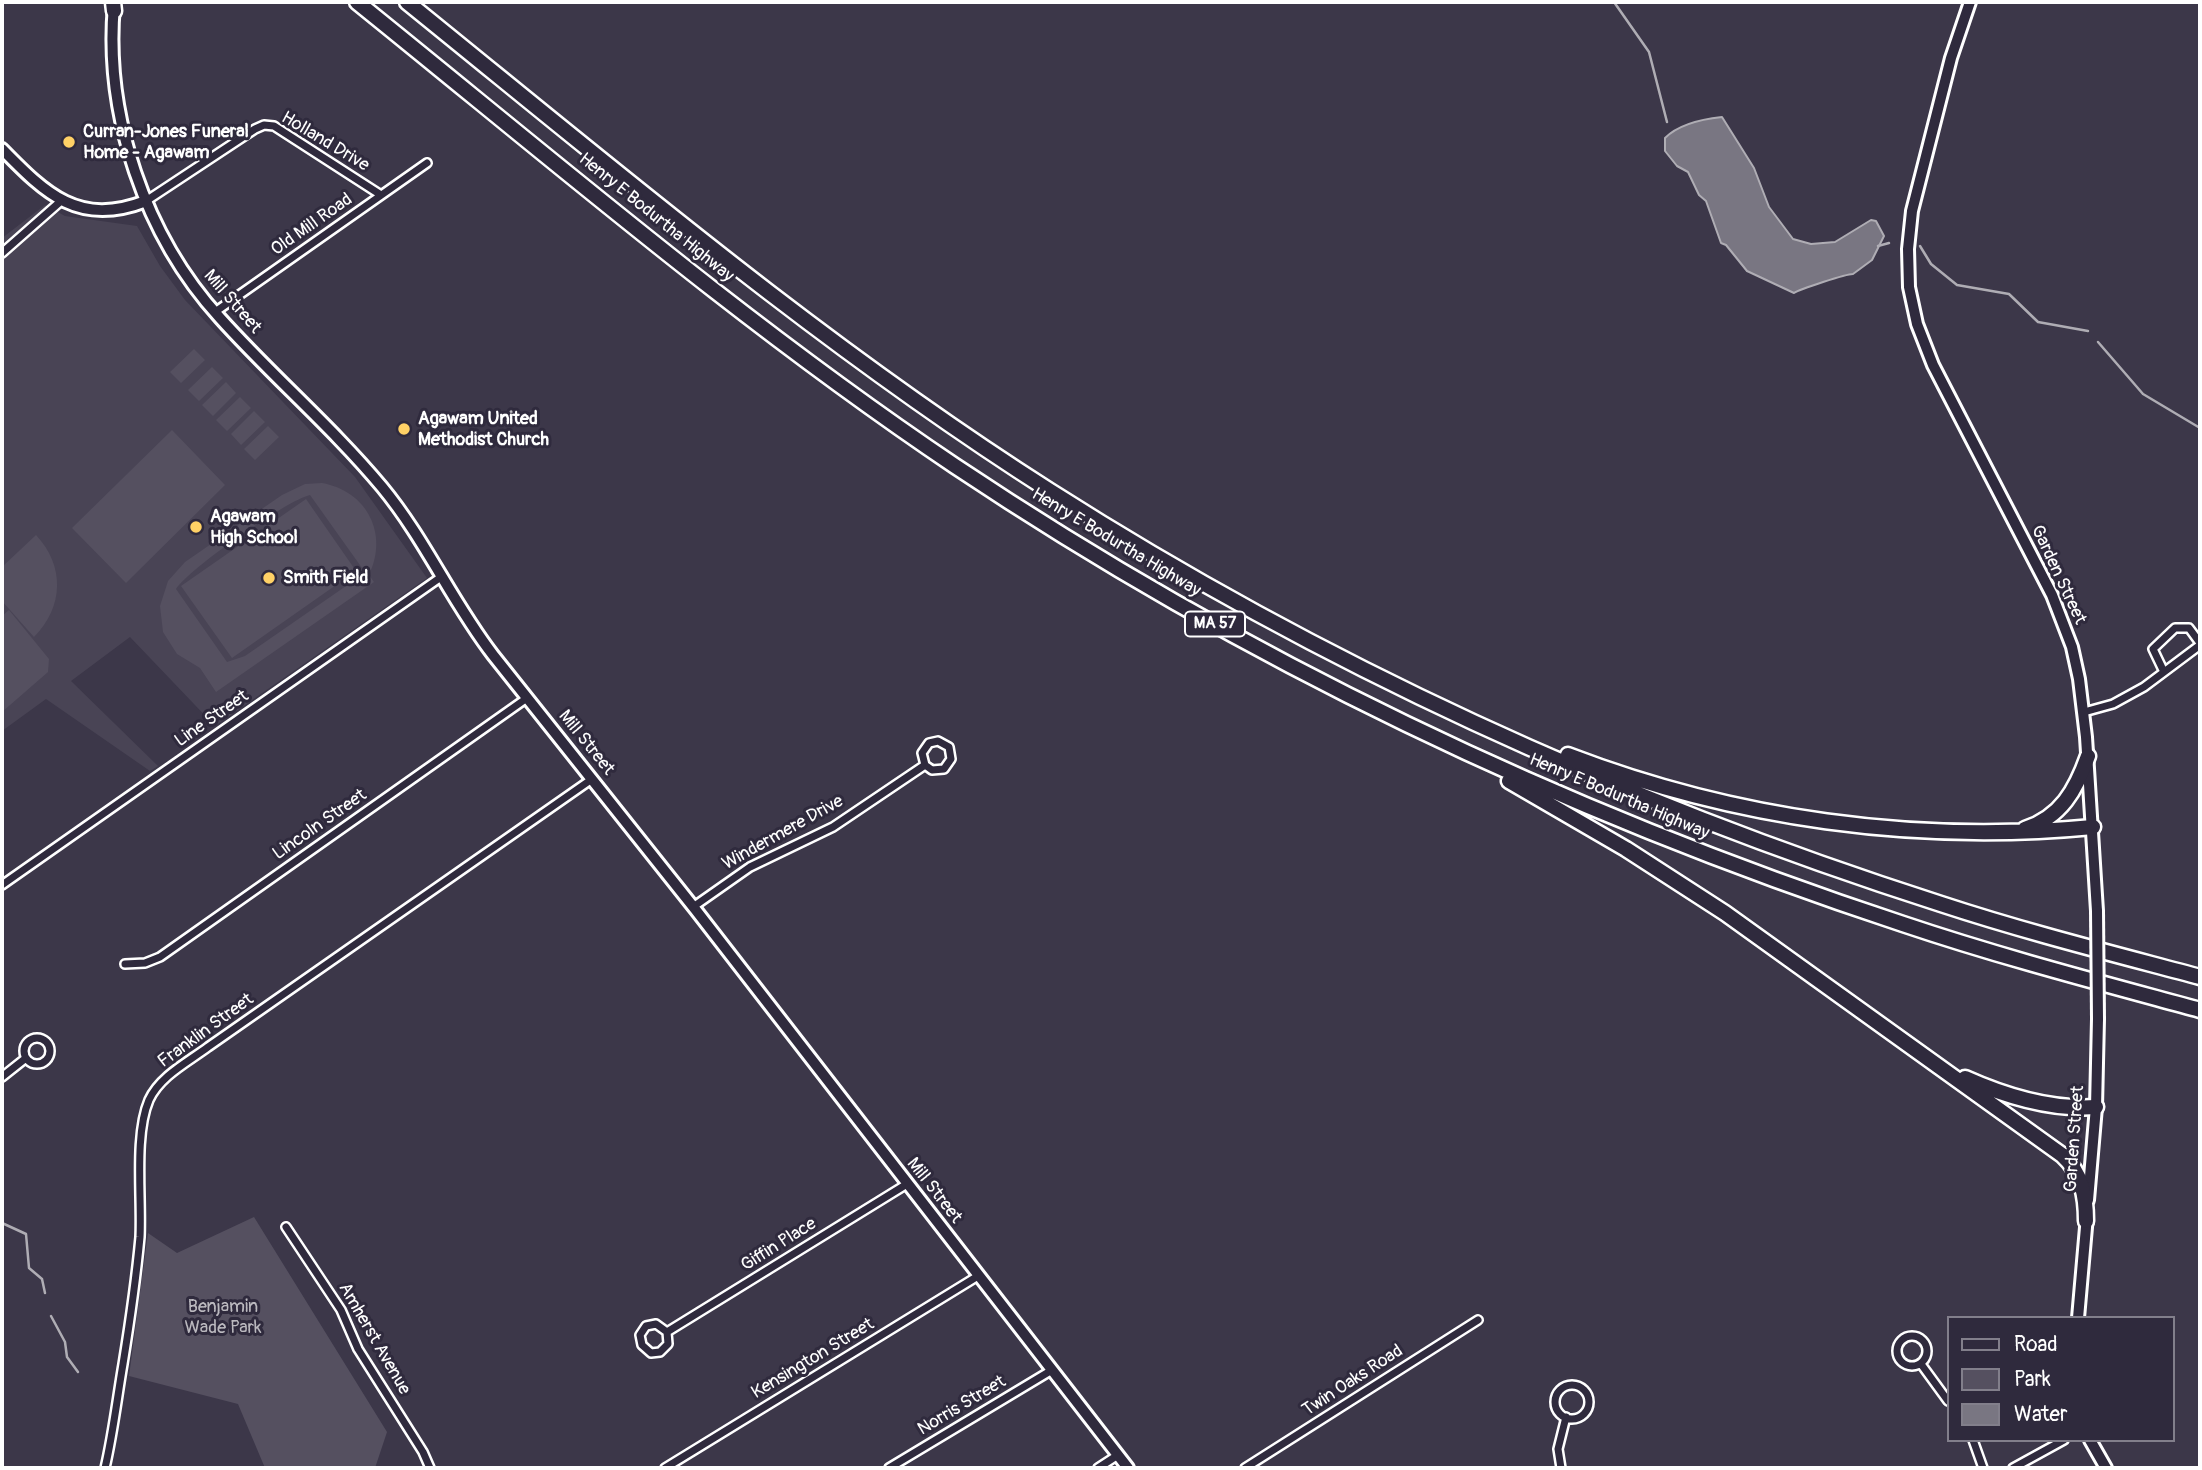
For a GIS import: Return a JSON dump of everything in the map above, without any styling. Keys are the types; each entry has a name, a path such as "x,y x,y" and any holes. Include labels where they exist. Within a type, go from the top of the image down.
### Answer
{"highway":[{"name":"Henry E Bodurtha Highway","path":"357,2 734,306 907,433 1048,526 1175,602 1275,657 1426,733 1615,818 1817,895 1979,948 2200,1010"},
{"name":"Henry E Bodurtha Highway","path":"407,2 765,292 921,405 1052,492 1268,618 1377,675 1594,776 1741,835 1977,916 2200,978"},
{"path":"1377,675 1593,765 1698,797 1769,813 1878,827 1995,834 2092,827"},
{"path":"1426,733 1590,827 1669,876 1753,933 2069,1161 2078,1174 2083,1189 2086,1221"},
{"path":"1995,834 2028,828 2052,815 2074,791 2088,756"},
{"path":"1918,1051 1955,1073 2004,1093 2054,1105 2096,1107"}],"street":[{"name":"Garden Street","path":"1970,2 1951,58 1912,211 1908,258 1909,287 1917,324 1933,365 2060,614 2076,663 2088,756 2097,911 2098,1019 2096,1107 2078,1316"},
{"name":"Mill Street","path":"114,5 114,61 127,144 146,201 172,253 215,312 381,486 415,534 480,638 693,907 1128,1468"},
{"name":"Holland Drive","path":"146,201 264,125 274,126 294,137 381,195"},
{"path":"2,149 38,184 61,201 80,208 121,208 146,201"},
{"name":"Old Mill Road","path":"215,312 427,163"},
{"path":"2,253 61,201"},
{"name":"Line Street","path":"2,885 441,577"},
{"path":"2084,712 2113,704 2144,687 2164,672 2200,644 2189,628 2175,628 2153,649 2164,672"},
{"name":"Lincoln Street","path":"125,964 145,963 160,957 527,698"},
{"name":"Windermere Drive","path":"939,741 949,747 951,760 944,769 932,770 925,765 922,756 927,745 939,741"},
{"name":"Windermere Drive","path":"693,907 750,867 833,827 925,765"},
{"name":"Franklin Street","path":"105,1468 137,1272 144,1118 155,1090 172,1074 219,1040 592,779"},
{"path":"2,1077 26,1058"},
{"name":"Giffin Place","path":"667,1332 907,1184"},
{"name":"Amherst Avenue","path":"286,1227 341,1310 353,1341 423,1452 430,1468"},
{"name":"Kensington Street","path":"665,1468 978,1276"},
{"name":"Twin Oaks Road","path":"1245,1468 1478,1320"},
{"name":"Giffin Place","path":"656,1324 667,1332 669,1340 663,1350 651,1353 642,1345 640,1335 646,1326 656,1324"},
{"path":"1914,1335 1924,1341 1927,1354 1921,1364 1912,1366 1901,1362 1896,1350 1901,1340 1914,1335"},
{"path":"1921,1364 1946,1398"},
{"name":"Norris Street","path":"889,1468 1052,1370"},
{"path":"1566,1387 1579,1387 1588,1397 1587,1410 1576,1418 1566,1417 1557,1407 1558,1394 1566,1387"},
{"path":"1561,1468 1558,1449 1566,1417"},
{"path":"1974,1442 1983,1468"},
{"path":"2013,1468 2060,1442"},
{"path":"2091,1442 2106,1468"},
{"path":"1098,1468 1118,1455"}],"shaded area":[{"name":"Agawam High School","path":"45,205 65,216 137,226 160,266 185,300 355,477 427,578 215,726 130,637 71,681 158,766 150,771 46,699 2,731 2,238"}],"green space":[{"path":"194,349 205,360 181,383 170,372"},
{"path":"212,367 223,378 199,401 188,390"},
{"path":"226,382 236,393 213,416 202,405"},
{"path":"240,397 251,408 227,431 216,420"},
{"path":"254,411 265,422 241,445 231,434"},
{"path":"268,426 279,437 255,460 244,449"},
{"path":"172,430 225,485 126,583 72,528"},
{"path":"322,483 338,488 362,505 375,530 375,560 369,575 374,582 216,692 200,668 177,654 163,632 160,606 168,581 185,562 282,495 305,484","holes":["310,495 362,568 346,586 245,656 227,662 176,589 239,536 281,509"]},
{"name":"Smith Field","path":"306,499 356,571 232,658 181,586"},
{"path":"36,535 52,560 57,586 51,613 34,637 2,601 2,567"},
{"path":"9,610 49,659 48,672 2,712 2,616"},
{"name":"Benjamin Wade Park","path":"254,1217 387,1432 375,1468 265,1468 238,1404 129,1376 148,1233 177,1253"}],"water":[{"path":"1722,117 1754,168 1769,207 1793,239 1811,244 1835,242 1871,220 1876,221 1884,236 1872,260 1853,274 1794,293 1747,271 1726,245 1721,243 1706,201 1699,195 1688,172 1677,166 1665,151 1665,138 1677,129"}],"waterway":[{"path":"1614,2 1649,52 1667,122"},
{"path":"1878,246 1889,243"},
{"path":"1920,246 1931,264 1957,285 2009,294 2038,322 2088,331"},
{"path":"2098,342 2143,394 2200,428"},
{"path":"2,1223 26,1234 29,1268 42,1279 45,1293"},
{"path":"51,1316 65,1342 67,1357 78,1372"}],"place":[{"name":"Curran-Jones Funeral Home - Agawam","path":"69,142"},
{"name":"Agawam United Methodist Church","path":"404,429"},
{"name":"Agawam High School","path":"196,527"},
{"name":"Smith Field","path":"269,578"}]}
